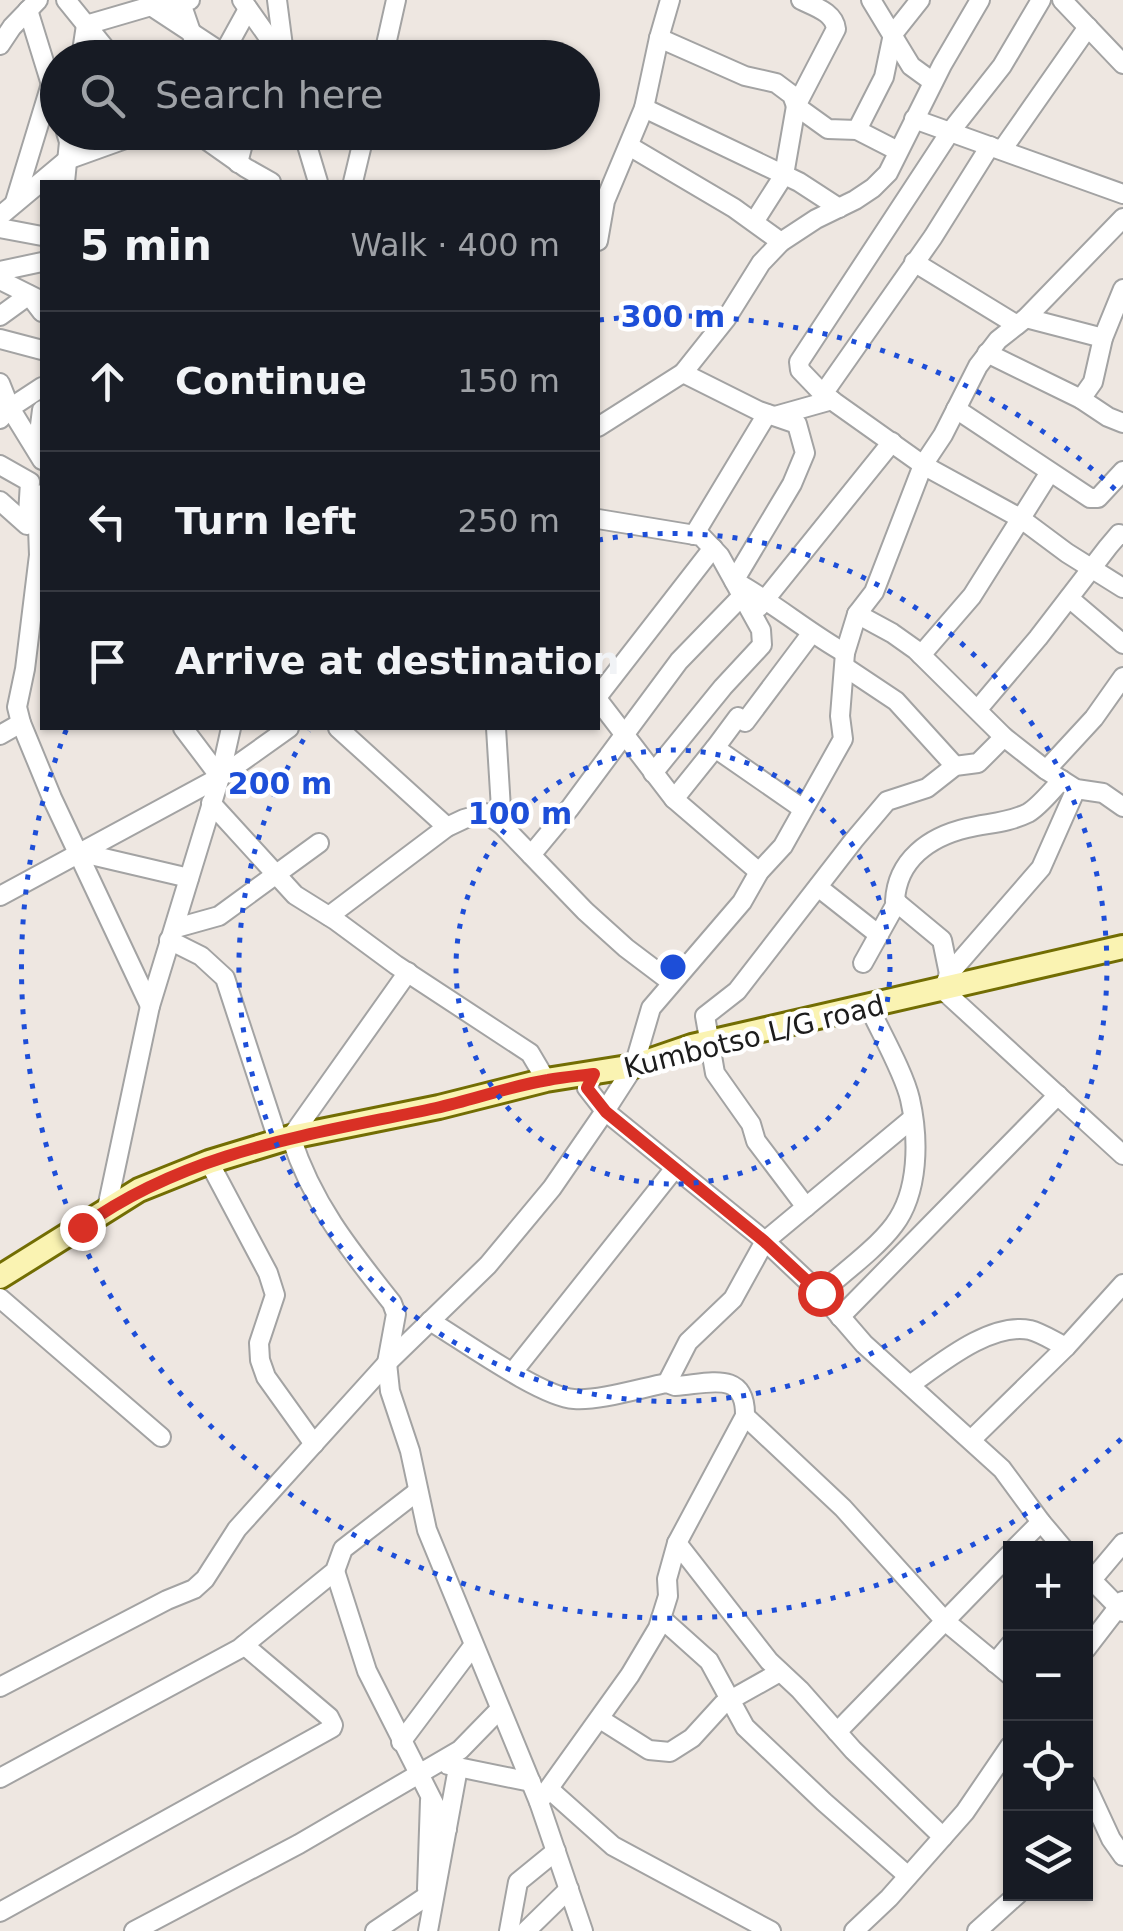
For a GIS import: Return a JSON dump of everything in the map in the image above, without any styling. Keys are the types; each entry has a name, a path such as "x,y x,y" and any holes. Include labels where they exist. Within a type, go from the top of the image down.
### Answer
{"main road":[{"name":"Kumbotso L/G road","path":"0,1277 139,1190 208,1162 285,1138 439,1107 546,1080 634,1066 708,1043 869,1007 946,982 1122,952"}],"street":[{"path":"66,0 98,40"},
{"path":"86,25 183,0 194,40"},
{"path":"276,0 282,40"},
{"path":"387,40 396,0"},
{"path":"600,230 617,168 644,108 670,0"},
{"path":"754,222 784,175 796,106 836,29 831,16 800,0"},
{"path":"871,0 911,66 933,82"},
{"path":"857,130 884,78 893,34 920,0"},
{"path":"600,426 683,373 726,319 761,263 781,242 873,188 888,173 980,0"},
{"path":"1041,0 1002,66 950,132 799,362 800,370 828,397 923,465 1020,518 1123,588"},
{"path":"1062,0 1123,64"},
{"path":"245,4 270,40"},
{"path":"231,40 245,4"},
{"path":"151,6 201,40"},
{"path":"0,22 29,9"},
{"path":"0,45 29,9"},
{"path":"29,9 40,45"},
{"path":"84,40 86,25"},
{"path":"694,535 771,415 828,397 914,262 1088,27"},
{"path":"659,38 745,76 776,83 792,95 796,106 828,128 857,130 898,151"},
{"path":"644,108 784,175 839,208"},
{"path":"8,204 40,117"},
{"path":"914,120 1123,194"},
{"path":"630,146 734,208 781,242"},
{"path":"0,216 60,150"},
{"path":"65,180 67,150"},
{"path":"220,150 268,180"},
{"path":"233,150 238,163"},
{"path":"238,180 241,150"},
{"path":"308,150 317,180"},
{"path":"353,180 361,150"},
{"path":"0,1687 206,1579 238,1529 388,1362 488,1265 552,1188 634,1066 651,1008 742,902 758,872 782,846 843,739 840,716 845,660 856,614 874,592 923,465 944,435 978,366 998,340 1022,322 1123,218"},
{"path":"0,228 40,236"},
{"path":"0,271 40,262"},
{"path":"914,262 1022,322 1103,338"},
{"path":"0,280 38,293"},
{"path":"1081,399 1094,382 1103,338 1123,289"},
{"path":"0,316 38,293"},
{"path":"0,339 40,349"},
{"path":"987,353 1123,423"},
{"path":"531,855 738,588 805,453 797,424 683,373"},
{"path":"0,383 5,414 40,455"},
{"path":"5,414 40,388"},
{"path":"956,409 1093,499 1123,472"},
{"path":"753,615 892,442"},
{"path":"0,465 30,482 27,525 0,501"},
{"path":"921,654 972,596 1050,472"},
{"path":"600,519 701,536 713,548 761,630 762,645 653,773"},
{"path":"0,735 19,715 40,528"},
{"path":"978,710 1119,534 1123,535"},
{"path":"600,695 713,548"},
{"path":"738,588 766,598 896,701 954,766"},
{"path":"1069,598 1123,644"},
{"path":"856,614 892,632 921,654 1004,737 1061,780 1103,792 1123,807"},
{"path":"674,800 738,717 745,722 812,634"},
{"path":"946,982 1041,868 1061,780 1094,718 1123,677"},
{"path":"0,696 19,715 150,1006"},
{"path":"600,701 674,800 758,872"},
{"path":"185,730 220,777"},
{"path":"107,1208 150,1006 220,777 231,730"},
{"path":"0,896 220,777 286,730"},
{"path":"340,730 447,827"},
{"path":"495,730 502,825"},
{"path":"806,1206 756,1141 751,1124 715,1073 704,1016 737,991 887,802 927,788 954,766 978,763 1004,737"},
{"path":"714,748 803,809"},
{"path":"1061,780 1030,812 950,833 927,844 906,863 896,882 895,901 942,940 946,982 1123,1155"},
{"path":"211,803 295,895 530,1053 546,1080"},
{"path":"329,916 447,827 484,813 502,825 626,948 672,982"},
{"path":"172,934 219,916 319,843"},
{"path":"78,852 189,878"},
{"path":"818,887 879,936"},
{"path":"864,963 897,902"},
{"path":"172,934 225,978 285,1138 339,1236 392,1303 396,1325 388,1362 390,1391 410,1451 426,1530 499,1710 539,1791 583,1931"},
{"path":"285,1138 408,972"},
{"path":"820,1293 892,1229 913,1185 910,1096 869,1007"},
{"path":"594,1074 587,1088 606,1112 764,1241 820,1293 864,1344 1002,1468 1057,1541"},
{"path":"840,1317 1058,1095"},
{"path":"666,1383 688,1342 734,1299 764,1241 913,1118"},
{"path":"208,1162 268,1273 275,1295 259,1343 266,1378 314,1444"},
{"path":"513,1372 674,1168"},
{"path":"970,1440 1066,1347 1123,1284"},
{"path":"0,1298 161,1437"},
{"path":"430,1321 562,1398 579,1400 666,1383 730,1383 746,1400 745,1416 678,1543 666,1579 668,1596 658,1628 600,1719 539,1791"},
{"path":"910,1385 960,1351 1012,1330 1031,1330 1066,1347"},
{"path":"745,1416 843,1508 945,1621 1003,1669"},
{"path":"0,1778 244,1644 336,1571 343,1549 418,1490"},
{"path":"1023,1541 1041,1522"},
{"path":"678,1543 768,1662 942,1837"},
{"path":"1093,1572 1123,1543"},
{"path":"837,1732 1003,1561"},
{"path":"336,1571 367,1671 447,1829"},
{"path":"1093,1582 1121,1607 1093,1641"},
{"path":"661,1618 708,1661 745,1727 908,1876"},
{"path":"0,1912 332,1728 330,1716 244,1644"},
{"path":"402,1742 473,1646"},
{"path":"995,1662 1003,1653"},
{"path":"600,1719 650,1750 670,1752 692,1738 730,1698 780,1672"},
{"path":"134,1931 300,1844 460,1750 499,1710"},
{"path":"854,1931 965,1812 1003,1756"},
{"path":"438,1763 539,1791 613,1846 772,1931"},
{"path":"427,1931 458,1768"},
{"path":"427,1931 430,1794"},
{"path":"1093,1802 1110,1839 1123,1856"},
{"path":"1093,1825 1100,1818"},
{"path":"509,1931 518,1882 556,1852"},
{"path":"526,1931 569,1889"},
{"path":"376,1931 427,1896"},
{"path":"977,1931 1010,1901"}],"route":[{"path":"82,1227 139,1190 278,1140 546,1080 594,1074 587,1088 606,1112 764,1241 820,1293"}]}
